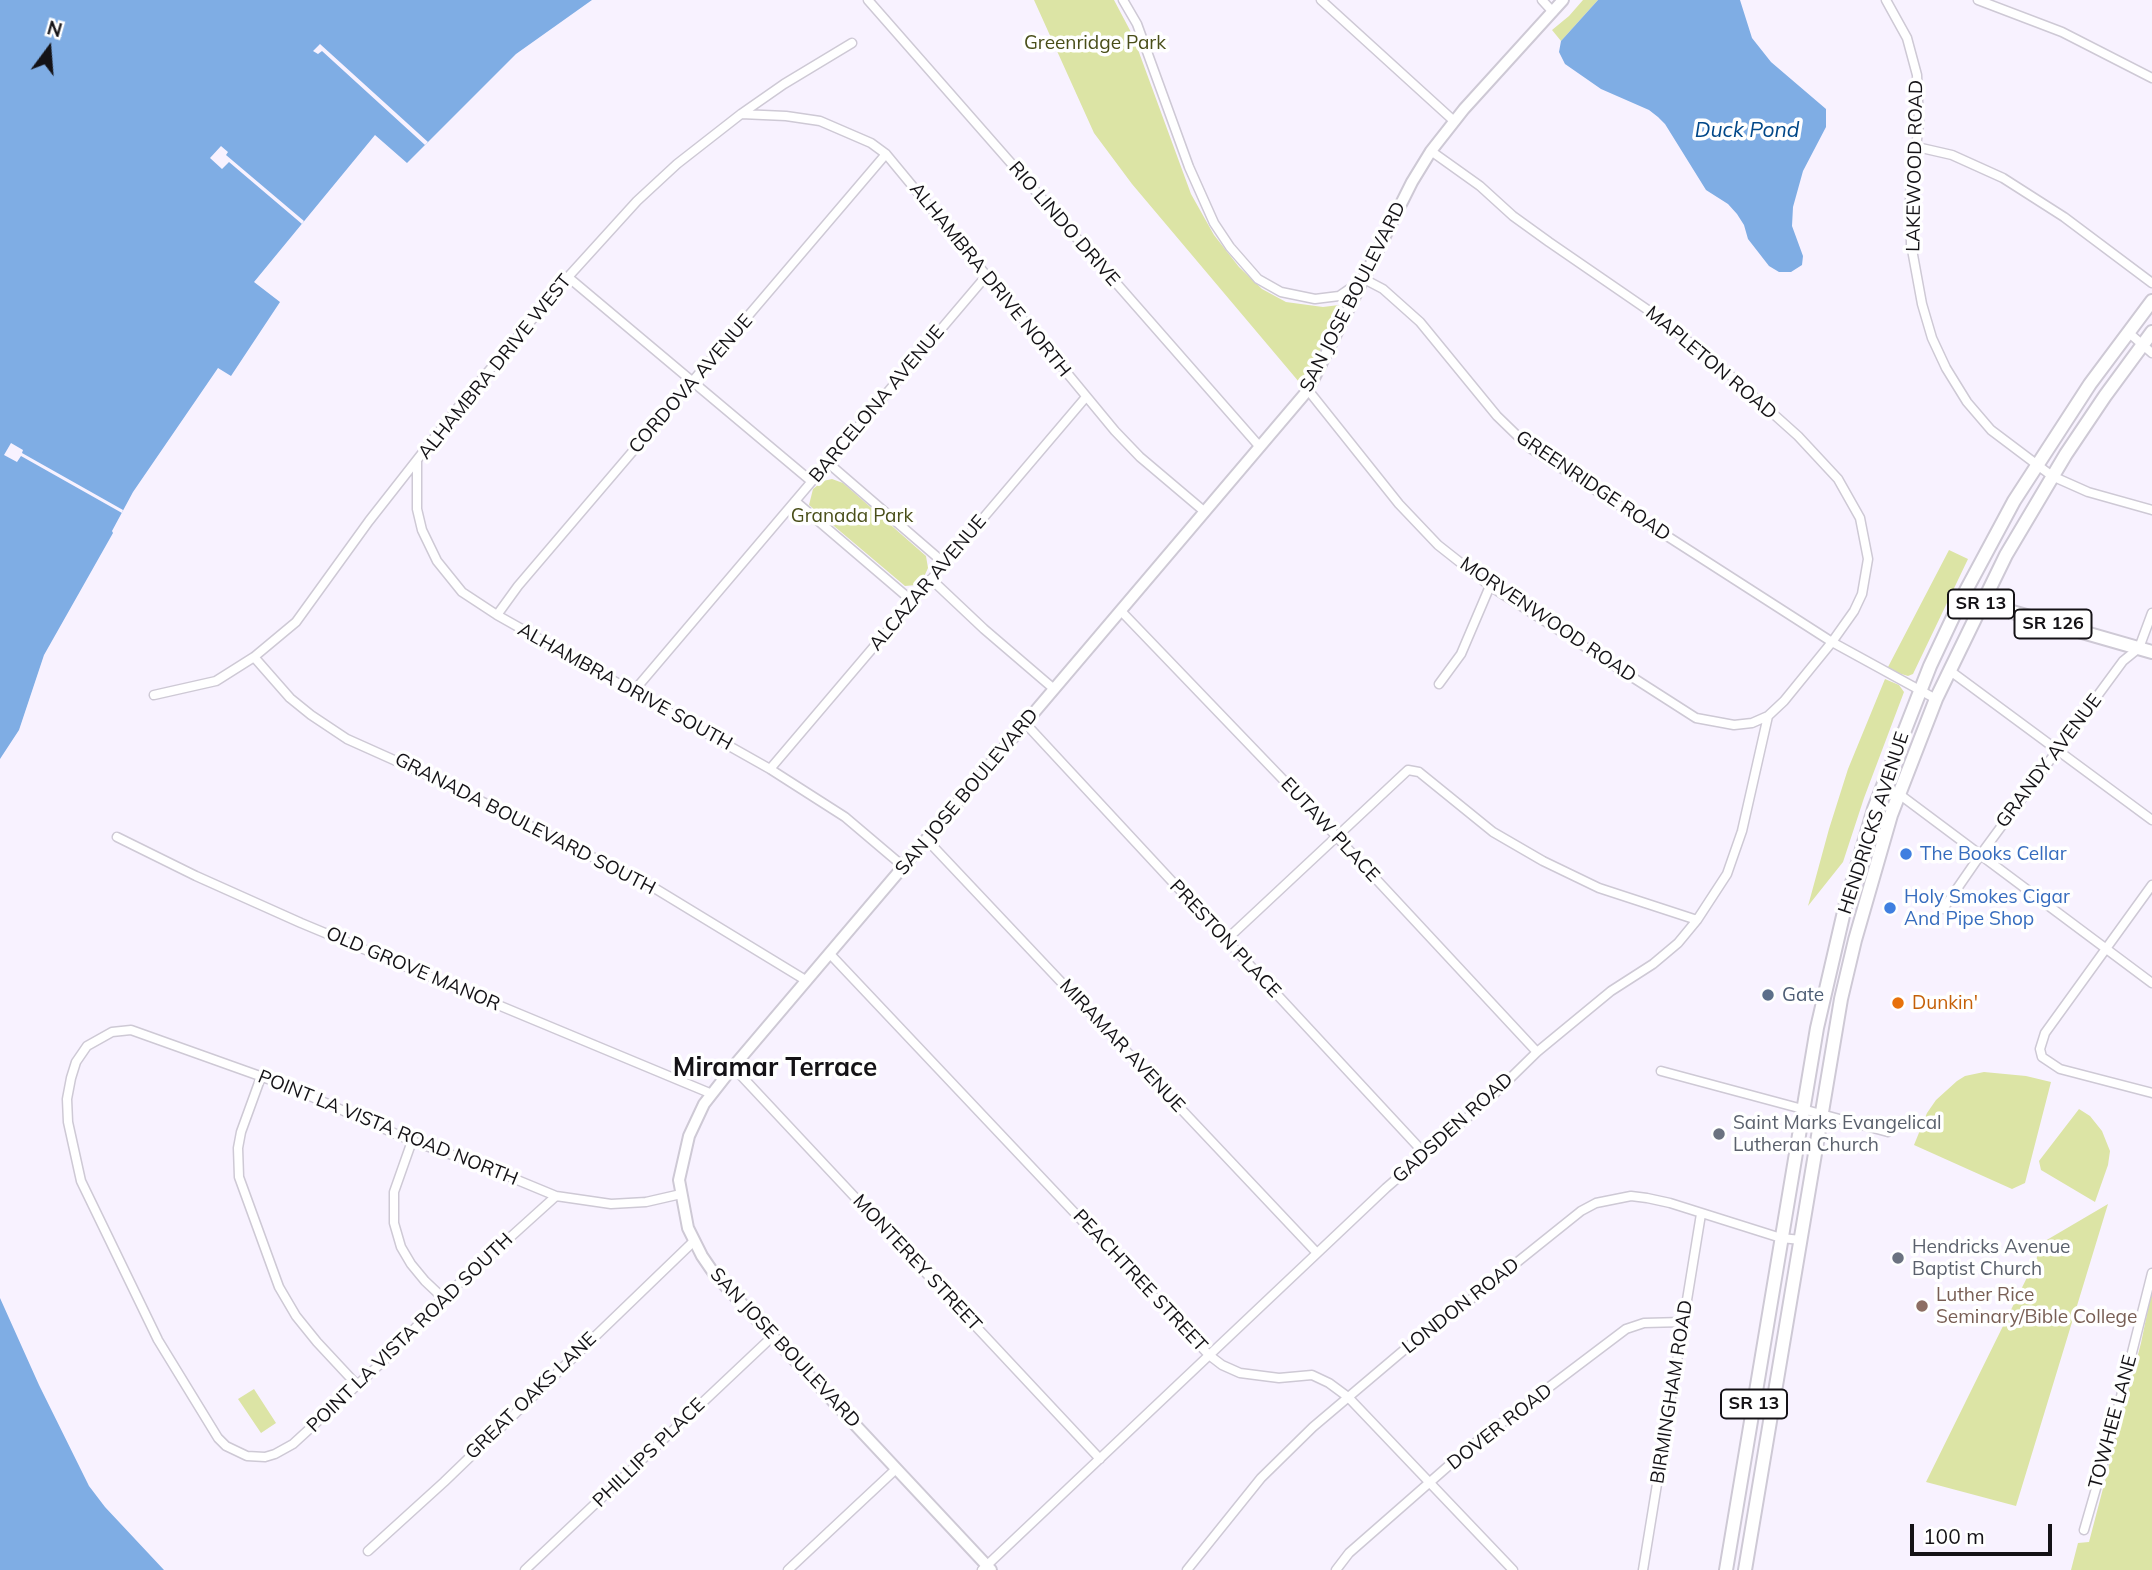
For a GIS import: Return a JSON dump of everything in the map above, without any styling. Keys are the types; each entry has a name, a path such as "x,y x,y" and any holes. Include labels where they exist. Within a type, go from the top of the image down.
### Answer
{"main road":[{"name":"HENDRICKS AVENUE","path":"1726,1570 1821,1007 1846,903 1882,787 1919,690 1961,601 2014,501 2090,384 2152,302"},
{"name":"HENDRICKS AVENUE","path":"1745,1570 1839,1012 1876,863 1899,794 1936,699 2006,555 2052,476 2105,396 2147,349 2152,332"},
{"name":"SR 126","path":"1961,601 2152,652"},
{"path":"1949,670 1946,651 1961,601"},
{"path":"1821,1007 1839,1012"},
{"path":"1758,1378 1776,1381"},
{"path":"1740,1485 1759,1485"}],"street":[{"name":"RIO LINDO DRIVE","path":"867,0 1260,447"},
{"path":"1124,0 1137,24 1203,199 1218,230 1243,263 1265,284 1293,296 1328,298 1348,291 1364,279"},
{"path":"1321,0 1454,121"},
{"path":"1542,0 1553,12"},
{"name":"SAN JOSE BOULEVARD","path":"987,1568 715,1275 688,1228 681,1194 681,1162 689,1136 695,1120 733,1067 1308,390 1412,181 1431,151 1454,121 1563,0"},
{"name":"LAKEWOOD ROAD","path":"1886,0 1907,38 1915,65 1918,98 1917,147 1910,194 1911,244 1917,283 1933,338 1946,368 1967,402 1999,437 2052,476 2095,494 2152,510"},
{"path":"1978,0 2062,32 2152,78"},
{"name":"ALHAMBRA DRIVE WEST","path":"154,695 208,685 254,657 296,622 369,521 460,405 568,277 645,194 677,164 741,114 784,84 852,43"},
{"name":"ALHAMBRA DRIVE NORTH","path":"741,114 820,121 871,143 886,154 1086,397 1140,457 1205,513"},
{"path":"1917,147 1952,155 2003,178 2064,217 2152,283"},
{"name":"MAPLETON ROAD","path":"1431,151 1540,236 1661,319 1731,376 1798,436 1838,479 1860,518 1868,559 1862,594 1854,611 1832,642"},
{"name":"CORDOVA AVENUE","path":"497,615 518,586 886,154"},
{"name":"BARCELONA AVENUE","path":"632,692 987,275"},
{"path":"568,277 811,481"},
{"name":"GREENRIDGE ROAD","path":"1364,279 1383,289 1410,311 1497,416 1530,448 1832,642 1936,699"},
{"path":"2128,332 2147,349"},
{"name":"MORVENWOOD ROAD","path":"1308,390 1399,504 1438,545 1490,586 1696,718 1734,725 1752,723 1768,716"},
{"name":"ALCAZAR AVENUE","path":"770,769 1086,397"},
{"name":"ALHAMBRA DRIVE SOUTH","path":"417,462 417,509 429,546 447,576 462,592 497,615 770,769 845,817 904,867"},
{"path":"827,462 944,563"},
{"path":"795,500 912,601"},
{"path":"931,579 1054,689"},
{"path":"1439,684 1461,654 1490,586"},
{"name":"EUTAW PLACE","path":"1121,611 1537,1052"},
{"name":"GRANDY AVENUE","path":"1943,909 1980,854 2123,661 2139,648 2152,613"},
{"path":"1768,716 1784,701 1832,642"},
{"name":"GRANADA BOULEVARD SOUTH","path":"254,657 290,698 347,739 456,788 656,889 807,981"},
{"path":"1949,670 2152,820"},
{"name":"GADSDEN ROAD","path":"987,1568 1317,1253 1537,1052 1611,991 1653,964 1678,943 1697,920 1727,874 1742,831 1768,716"},
{"name":"PRESTON PLACE","path":"1025,723 1425,1154"},
{"path":"1226,940 1408,770 1419,772 1493,832 1544,861 1599,888 1697,920"},
{"path":"1882,787 1899,794 2152,983"},
{"name":"OLD GROVE MANOR","path":"117,838 301,923 712,1094"},
{"name":"MIRAMAR AVENUE","path":"927,840 1317,1253"},
{"path":"2152,886 2045,1033 2040,1049 2042,1057 2060,1069 2152,1093"},
{"name":"PEACHTREE STREET","path":"830,954 920,1046 1209,1355 1229,1369 1265,1378 1312,1375 1323,1378 1348,1397 1509,1569"},
{"name":"POINT LA VISTA ROAD NORTH","path":"257,1457 237,1453 218,1438 158,1339 80,1178 68,1123 67,1099 76,1062 87,1046 99,1037 123,1030 144,1033 261,1077 412,1141 556,1196 611,1204 646,1202 681,1194"},
{"name":"MONTEREY STREET","path":"733,1067 1100,1459"},
{"path":"1661,1071 1888,1132"},
{"path":"261,1077 241,1132 238,1149 239,1177 279,1287 310,1334 358,1386"},
{"path":"412,1141 394,1192 394,1223 401,1247 411,1264 443,1298"},
{"name":"POINT LA VISTA ROAD SOUTH","path":"257,1457 275,1454 293,1444 391,1354 443,1298 556,1196"},
{"name":"LONDON ROAD","path":"1187,1570 1261,1478 1301,1438 1417,1339 1581,1211 1596,1203 1631,1196 1647,1198 1781,1238 1801,1240"},
{"name":"BIRMINGHAM ROAD","path":"1643,1570 1701,1213"},
{"name":"GREAT OAKS LANE","path":"368,1551 694,1241"},
{"name":"TOWHEE LANE","path":"2084,1530 2152,1272"},
{"name":"DOVER ROAD","path":"1336,1570 1349,1553 1470,1447 1626,1329 1644,1322 1683,1322"},
{"name":"PHILLIPS PLACE","path":"525,1570 773,1336"},
{"path":"788,1570 896,1469"}],"green space":[{"name":"Greenridge Park","path":"1034,0 1114,0 1133,36 1191,194 1214,235 1239,267 1262,289 1286,302 1323,307 1339,305 1338,317 1315,360 1299,382 1132,184 1094,133"},
{"path":"1583,0 1598,0 1561,41 1552,30"},
{"name":"Granada Park","path":"832,479 843,483 926,556 928,568 923,579 916,585 905,586 809,505 813,489 823,481"},
{"path":"1949,550 1968,559 1913,674 1908,676 1898,673 1888,667"},
{"path":"1885,679 1899,685 1904,692 1843,862 1808,906 1848,769"},
{"path":"1984,1072 2026,1076 2051,1082 2025,1183 2012,1189 1914,1145 1927,1113 1936,1100 1965,1076"},
{"path":"2079,1109 2090,1116 2102,1131 2110,1151 2095,1202 2041,1170 2039,1161"},
{"path":"2108,1204 2016,1506 1926,1482 2045,1241"},
{"path":"2152,1290 2152,1570 2071,1570 2078,1543 2089,1542 2141,1343"},
{"path":"254,1389 276,1423 261,1433 238,1399"}],"water":[{"path":"0,0 592,0 516,54 407,163 375,135 254,282 280,302 231,376 218,368 133,492 44,655 19,730 0,759"},
{"name":"Duck Pond","path":"1598,0 1740,0 1752,38 1771,62 1826,109 1826,127 1803,171 1793,207 1792,226 1803,256 1802,265 1791,272 1779,272 1769,266 1748,239 1737,214 1728,204 1706,190 1658,117 1649,110 1601,89 1565,64 1559,52 1561,41"},
{"path":"0,1298 89,1486 164,1570 0,1570"}],"pier":[{"path":"320,44 428,142 425,145 322,51 318,54 313,51"},
{"path":"221,146 228,152 226,155 304,221 302,224 229,162 222,169 210,158"},
{"path":"11,443 23,450 22,453 123,510 122,513 21,456 17,462 4,455"}],"place":[{"name":"The Books Cellar","path":"1906,854"},
{"name":"Holy Smokes Cigar And Pipe Shop","path":"1890,908"},
{"name":"Gate","path":"1768,995"},
{"name":"Dunkin'","path":"1898,1003"},
{"name":"Saint Marks Evangelical Lutheran Church","path":"1719,1134"},
{"name":"Hendricks Avenue Baptist Church","path":"1898,1258"},
{"name":"Luther Rice Seminary/Bible College","path":"1922,1306"}],"district":[{"name":"Miramar Terrace","path":"775,1068"}]}
